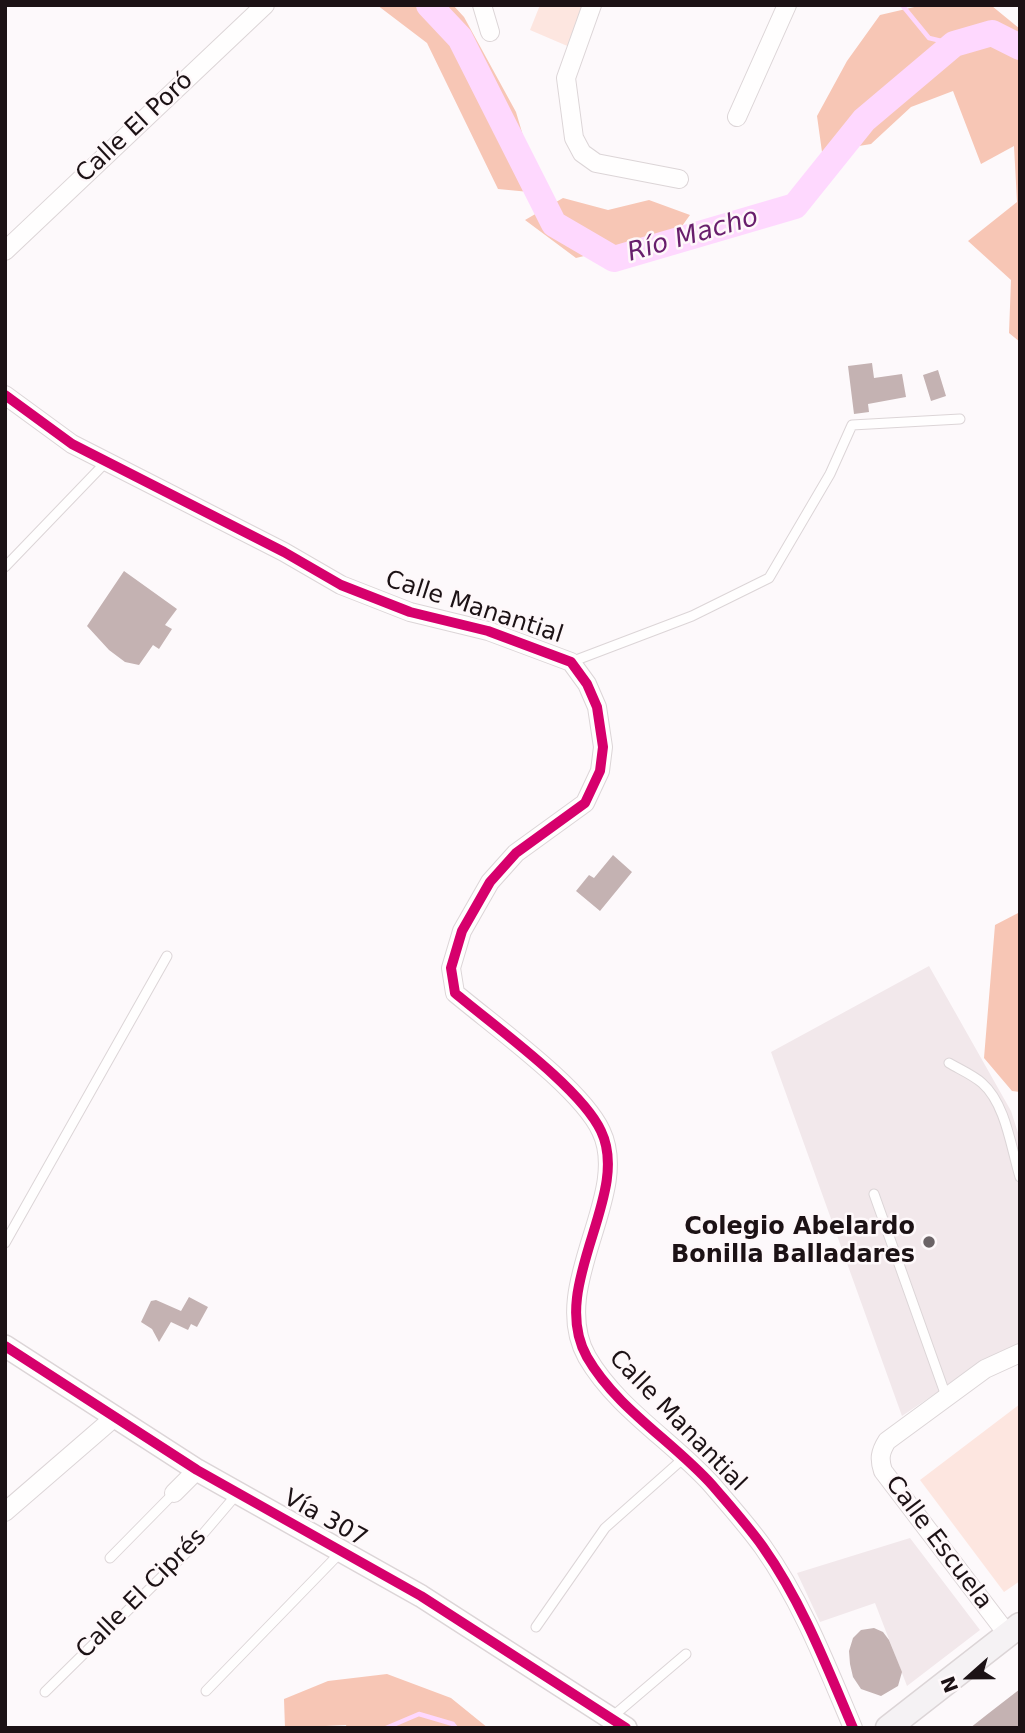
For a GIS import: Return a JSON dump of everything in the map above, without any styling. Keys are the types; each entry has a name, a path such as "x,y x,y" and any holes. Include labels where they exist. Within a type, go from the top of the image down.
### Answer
{"main road":[{"path":"888,1728 1014,1630"}],"street":[{"name":"Calle El Poró","path":"5,251 265,5"},
{"path":"482,5 490,32"},
{"path":"592,5 566,78 574,138 582,153 596,163 679,179"},
{"path":"737,117 788,5"},
{"name":"Calle Manantial","path":"5,395 72,444 284,552 341,585 410,612 488,631 571,662 587,684 597,707 603,747 600,771 585,803 516,853 491,881 462,930 451,968 451,981 455,993 580,1100 600,1128 609,1148 608,1175 583,1267 576,1312 578,1335 587,1357 611,1390 685,1457 746,1526 774,1564 813,1634 853,1728"},
{"name":"Vía 307","path":"5,1346 197,1471 421,1596 619,1723"},
{"name":"Calle Escuela","path":"1014,1630 883,1471 880,1461 881,1449 887,1441 985,1369 1020,1353"},
{"path":"5,1512 116,1416"},
{"path":"174,1493 197,1471"}],"lane":[{"path":"571,662 692,616 769,578 830,474 852,425 960,419"},
{"path":"5,567 106,462"},
{"path":"5,1243 167,956"},
{"path":"949,1063 982,1083 992,1094 998,1105 1020,1177"},
{"path":"874,1194 946,1396"},
{"path":"536,1627 605,1528 685,1457"},
{"path":"110,1558 174,1493"},
{"name":"Calle El Ciprés","path":"45,1692 191,1548 237,1494"},
{"path":"206,1691 341,1552"},
{"path":"619,1723 686,1654"}],"shaded area":[{"path":"377,5 453,5 464,17 516,112 540,193 498,189 427,43"},
{"path":"540,5 591,5 572,48 530,30"},
{"path":"923,5 992,6 1020,29 1020,342 1009,333 1011,280 968,241 1017,202 1014,146 981,164 953,91 911,107 871,144 822,152 817,116 847,61 880,15"},
{"path":"563,198 608,210 649,200 690,215 677,233 576,258 525,220"},
{"path":"1020,912 1020,1092 1012,1091 984,1058 995,925"},
{"name":"Colegio Abelardo Bonilla Balladares","path":"929,966 1011,1111 1020,1139 1020,1344 990,1357 902,1416 771,1052"},
{"path":"1020,1404 1020,1581 1004,1592 920,1480"},
{"path":"910,1538 980,1630 907,1686 875,1603 820,1622 797,1573"},
{"path":"387,1674 451,1698 488,1728 347,1728 346,1725 285,1728 284,1699 328,1681"}],"building":[{"path":"872,363 874,378 902,374 906,397 868,404 869,412 854,414 848,366"},
{"path":"938,370 946,396 931,401 923,375"},
{"path":"124,571 177,609 165,625 172,629 159,649 153,645 139,665 125,662 109,650 87,626"},
{"path":"613,855 632,872 600,911 576,891 589,875 594,878"},
{"path":"189,1297 208,1307 197,1327 191,1324 188,1330 171,1322 159,1342 152,1329 141,1322 151,1301 156,1300 181,1311"},
{"path":"874,1628 883,1632 889,1640 902,1672 898,1686 881,1696 861,1689 853,1677 850,1664 849,1651 853,1638 861,1630"},
{"path":"1020,1689 1020,1728 970,1728 989,1713"}],"waterway":[{"name":"Río Macho","path":"429,5 460,38 554,224 614,259 795,206 864,120 954,44 992,33 1020,47"},
{"path":"902,5 929,38 954,44"},
{"path":"386,1728 419,1714 453,1724 456,1728"}],"cycle path":[{"path":"5,395 72,444 284,552 341,585 410,612 488,631 571,662 587,684 597,707 603,747 600,771 585,803 516,853 490,882 462,931 451,968 455,993 556,1077 591,1114 601,1131 608,1156 606,1183 582,1271 577,1301 577,1330 587,1357 614,1393 713,1486 763,1547 802,1612 853,1728"},
{"path":"5,1346 197,1470 421,1596 626,1728"}],"place":[{"name":"Colegio Abelardo Bonilla Balladares","path":"929,1242"}]}
